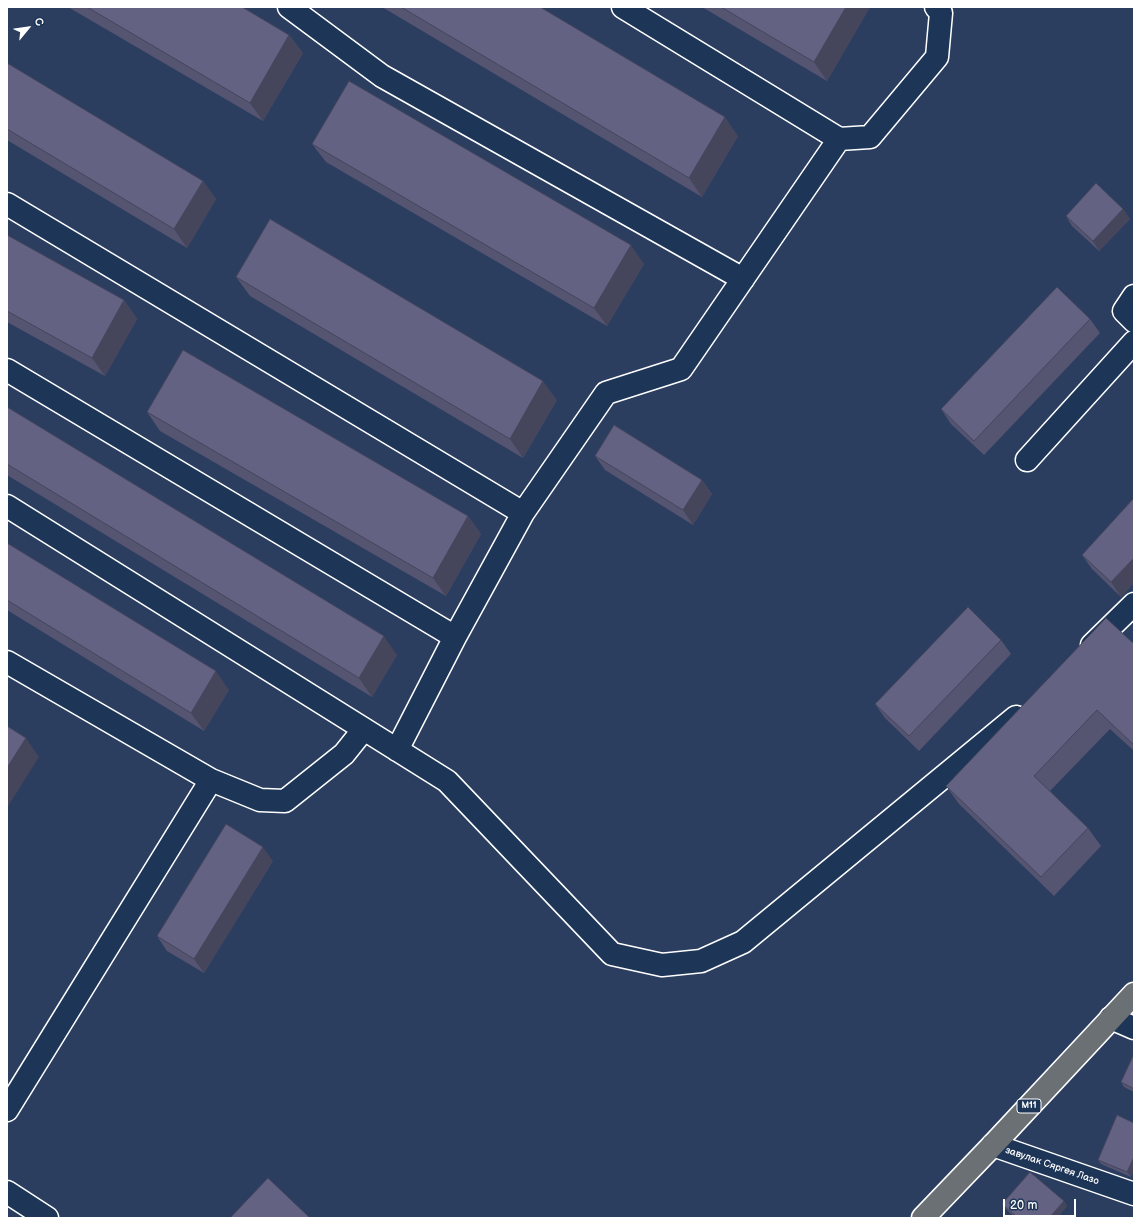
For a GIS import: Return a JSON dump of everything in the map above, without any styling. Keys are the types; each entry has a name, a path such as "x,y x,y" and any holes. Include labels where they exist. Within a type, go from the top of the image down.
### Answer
{"highway":[{"name":"М11","path":"923,1218 1134,994"}],"street":[{"path":"289,7 382,76 743,279"},
{"path":"623,7 839,139 870,137 937,57 941,13 936,7"},
{"path":"397,750 455,637 523,514 606,393 682,369 839,139"},
{"path":"7,204 523,514"},
{"path":"1134,296 1124,310 1134,321"},
{"path":"1027,460 1134,342"},
{"path":"7,370 455,637"},
{"path":"7,506 447,781 612,954 662,965 701,961 744,942 1028,707"},
{"path":"1078,658 1134,604"},
{"path":"7,662 212,780 260,800 285,801 344,754 364,728"},
{"path":"7,1110 212,780"},
{"path":"1111,1018 1134,1028"},
{"name":"завулак Сяргея Лазо","path":"993,1145 1134,1194"},
{"path":"7,1192 47,1218"}],"building":[{"path":"87,7 242,7 289,35 250,103"},
{"path":"401,7 540,7 725,117 689,178"},
{"path":"721,7 846,7 814,62"},
{"path":"7,63 203,181 174,229 7,129"},
{"path":"349,81 631,245 594,308 312,144"},
{"path":"1096,183 1123,209 1093,241 1066,216"},
{"path":"270,219 543,381 510,439 236,277"},
{"path":"7,235 124,300 92,358 7,311"},
{"path":"1057,287 1090,319 974,441 941,409"},
{"path":"183,350 468,516 433,578 147,412"},
{"path":"7,407 384,636 359,678 7,464"},
{"path":"614,425 702,480 683,510 595,456"},
{"path":"1134,498 1134,558 1111,582 1082,555"},
{"path":"7,543 216,671 191,713 7,600"},
{"path":"968,607 1001,640 909,736 875,704"},
{"path":"1106,618 1134,644 1134,745 1097,710 1034,776 1088,828 1041,877 946,786"},
{"path":"7,726 26,738 7,768"},
{"path":"226,824 263,847 194,959 157,936"},
{"path":"1134,1054 1134,1089 1121,1082"},
{"path":"1117,1115 1134,1123 1134,1157 1127,1172 1098,1160"},
{"path":"1030,1172 1064,1201 1049,1218 1018,1218 1002,1204"},
{"path":"268,1178 310,1218 230,1218"}]}
